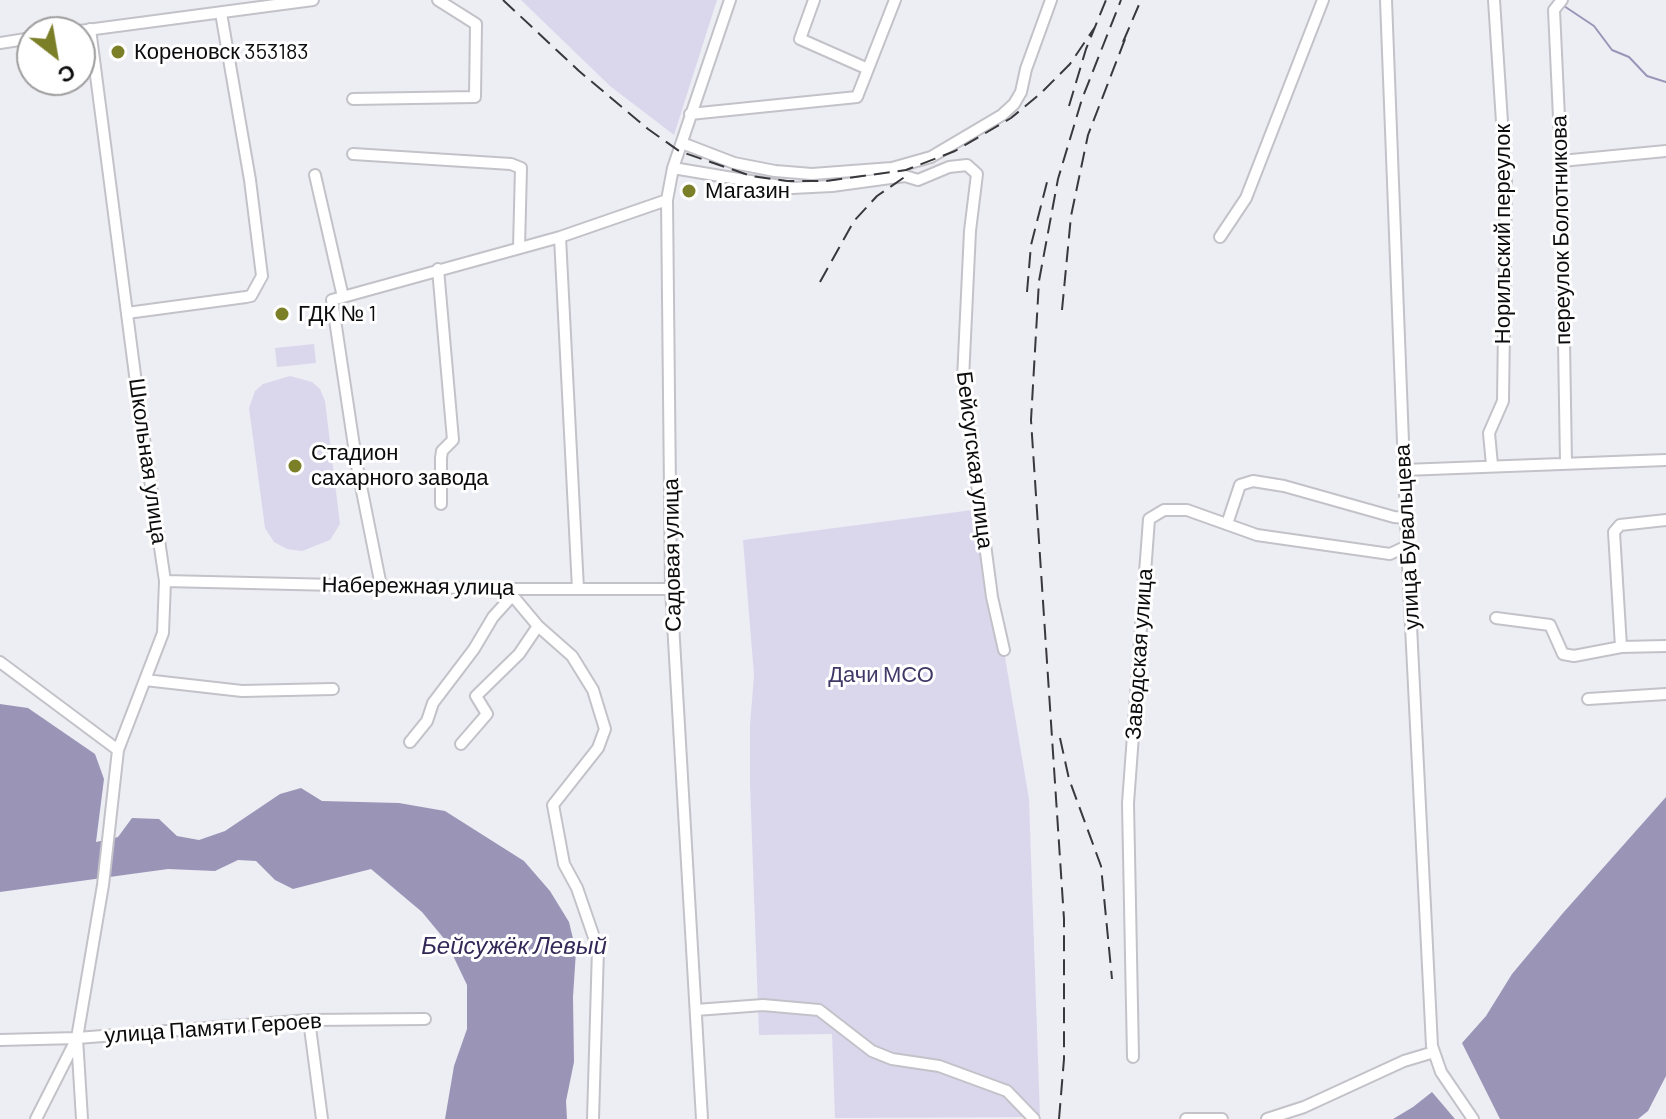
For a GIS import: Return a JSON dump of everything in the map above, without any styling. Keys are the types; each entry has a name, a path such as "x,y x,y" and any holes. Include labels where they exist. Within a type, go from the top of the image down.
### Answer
{"street":[{"path":"96,28 313,0"},
{"path":"353,99 475,97 476,24 438,0"},
{"name":"Садовая улица","path":"702,1119 671,589 667,200 673,168 690,114 730,0"},
{"path":"814,0 800,39 868,69"},
{"path":"690,114 857,97 895,0"},
{"path":"682,143 734,163 812,174 892,168 931,157 991,122 1014,104 1021,92 1051,0"},
{"path":"1220,237 1246,198 1323,0"},
{"name":"улица Бувальцева","path":"1386,0 1407,546 1434,1052 1441,1072 1473,1119"},
{"name":"Норильский переулок","path":"1492,465 1489,433 1503,401 1506,196 1494,0"},
{"name":"переулок Болотникова","path":"1562,0 1554,10 1561,161 1566,463"},
{"path":"127,313 251,296 262,276 250,180 221,13"},
{"name":"Школьная улица","path":"77,1038 103,885 118,750 163,633 165,581 96,75"},
{"path":"1561,161 1666,151"},
{"path":"353,154 511,164 521,168 519,248"},
{"name":"Бейсугская улица","path":"673,168 792,188 905,176 918,180 949,167 967,165 977,174 970,231 963,379 992,597 1004,650"},
{"path":"315,175 343,297"},
{"path":"381,586 357,466 332,300 560,237 667,200"},
{"path":"560,237 578,589"},
{"path":"438,269 453,440 442,451 441,504"},
{"path":"1404,470 1666,460"},
{"path":"1227,524 1240,485 1253,481 1284,486 1406,518"},
{"name":"Заводская улица","path":"1133,1057 1128,803 1149,519 1164,510 1187,510 1257,535 1390,554 1407,546"},
{"path":"1621,647 1614,532 1620,525 1666,520"},
{"name":"Набережная улица","path":"165,581 510,592 671,589"},
{"path":"410,742 427,721 433,703 474,649 510,592 538,626 572,656 593,690 605,729 598,748 553,805 564,864 577,888 598,949 593,1119"},
{"path":"1496,618 1550,625 1563,654 1574,656 1621,647 1666,646"},
{"path":"461,744 487,714 476,696 519,654 538,626"},
{"path":"0,662 118,750"},
{"path":"145,680 242,691 333,689"},
{"path":"1588,699 1666,694"},
{"path":"696,1010 763,1005 819,1010 872,1051 892,1059 939,1066 1007,1091 1034,1119"},
{"name":"улица Памяти Героев","path":"0,1040 77,1038 309,1020 425,1019"},
{"path":"309,1020 322,1119"},
{"path":"36,1119 77,1038"},
{"path":"77,1038 82,1119"},
{"path":"1267,1119 1329,1097 1404,1061 1434,1052"},
{"path":"1186,1119 1222,1119"}],"green space":[{"path":"521,0 717,0 674,135 610,86"},
{"path":"314,344 316,363 277,367 275,348"},
{"name":"Стадион сахарного завода","path":"290,376 312,382 320,389 325,401 340,524 330,540 302,551 287,549 274,542 265,528 249,408 255,391 263,384"},
{"name":"Дачи МСО","path":"980,509 1029,799 1040,1117 835,1118 832,1034 759,1035 750,784 754,675 743,540"}],"water":[{"name":"Бейсужёк Левый","path":"0,704 28,708 95,754 104,779 96,842 118,837 132,818 159,819 177,836 199,840 225,831 280,794 301,788 322,801 399,803 445,811 524,861 550,891 569,922 576,951 574,1062 566,1101 567,1119 445,1119 454,1066 467,1029 467,985 446,941 422,912 371,869 293,889 275,880 256,861 238,860 215,871 168,869 0,892"},
{"path":"1666,797 1666,1076 1648,1111 1638,1119 1500,1119 1462,1043 1486,1016 1512,974"},
{"path":"1432,1092 1455,1119 1393,1119 1413,1107"}],"waterway":[{"path":"1564,6 1594,26 1612,50 1629,57 1647,76 1666,82"}],"railway":[{"path":"503,0 579,71 679,151 751,176 787,181 826,181 906,170 955,151 1011,118 1040,94 1070,64 1095,27"},
{"path":"1069,106 1086,49 1106,0"},
{"path":"1059,1119 1064,1059 1064,919 1031,420 1039,281 1058,179 1082,99 1121,0"},
{"path":"1123,42 1141,0"},
{"path":"1062,310 1071,216 1088,135 1127,34"},
{"path":"820,282 854,221 877,196 909,174"},
{"path":"1027,292 1031,245 1047,182"},
{"path":"1060,738 1069,779 1101,866 1112,979"}],"place":[{"name":"Кореновск 353183","path":"118,52"},
{"name":"Магазин","path":"689,191"},
{"name":"ГДК № 1","path":"282,314"},
{"name":"Стадион сахарного завода","path":"295,466"}]}
